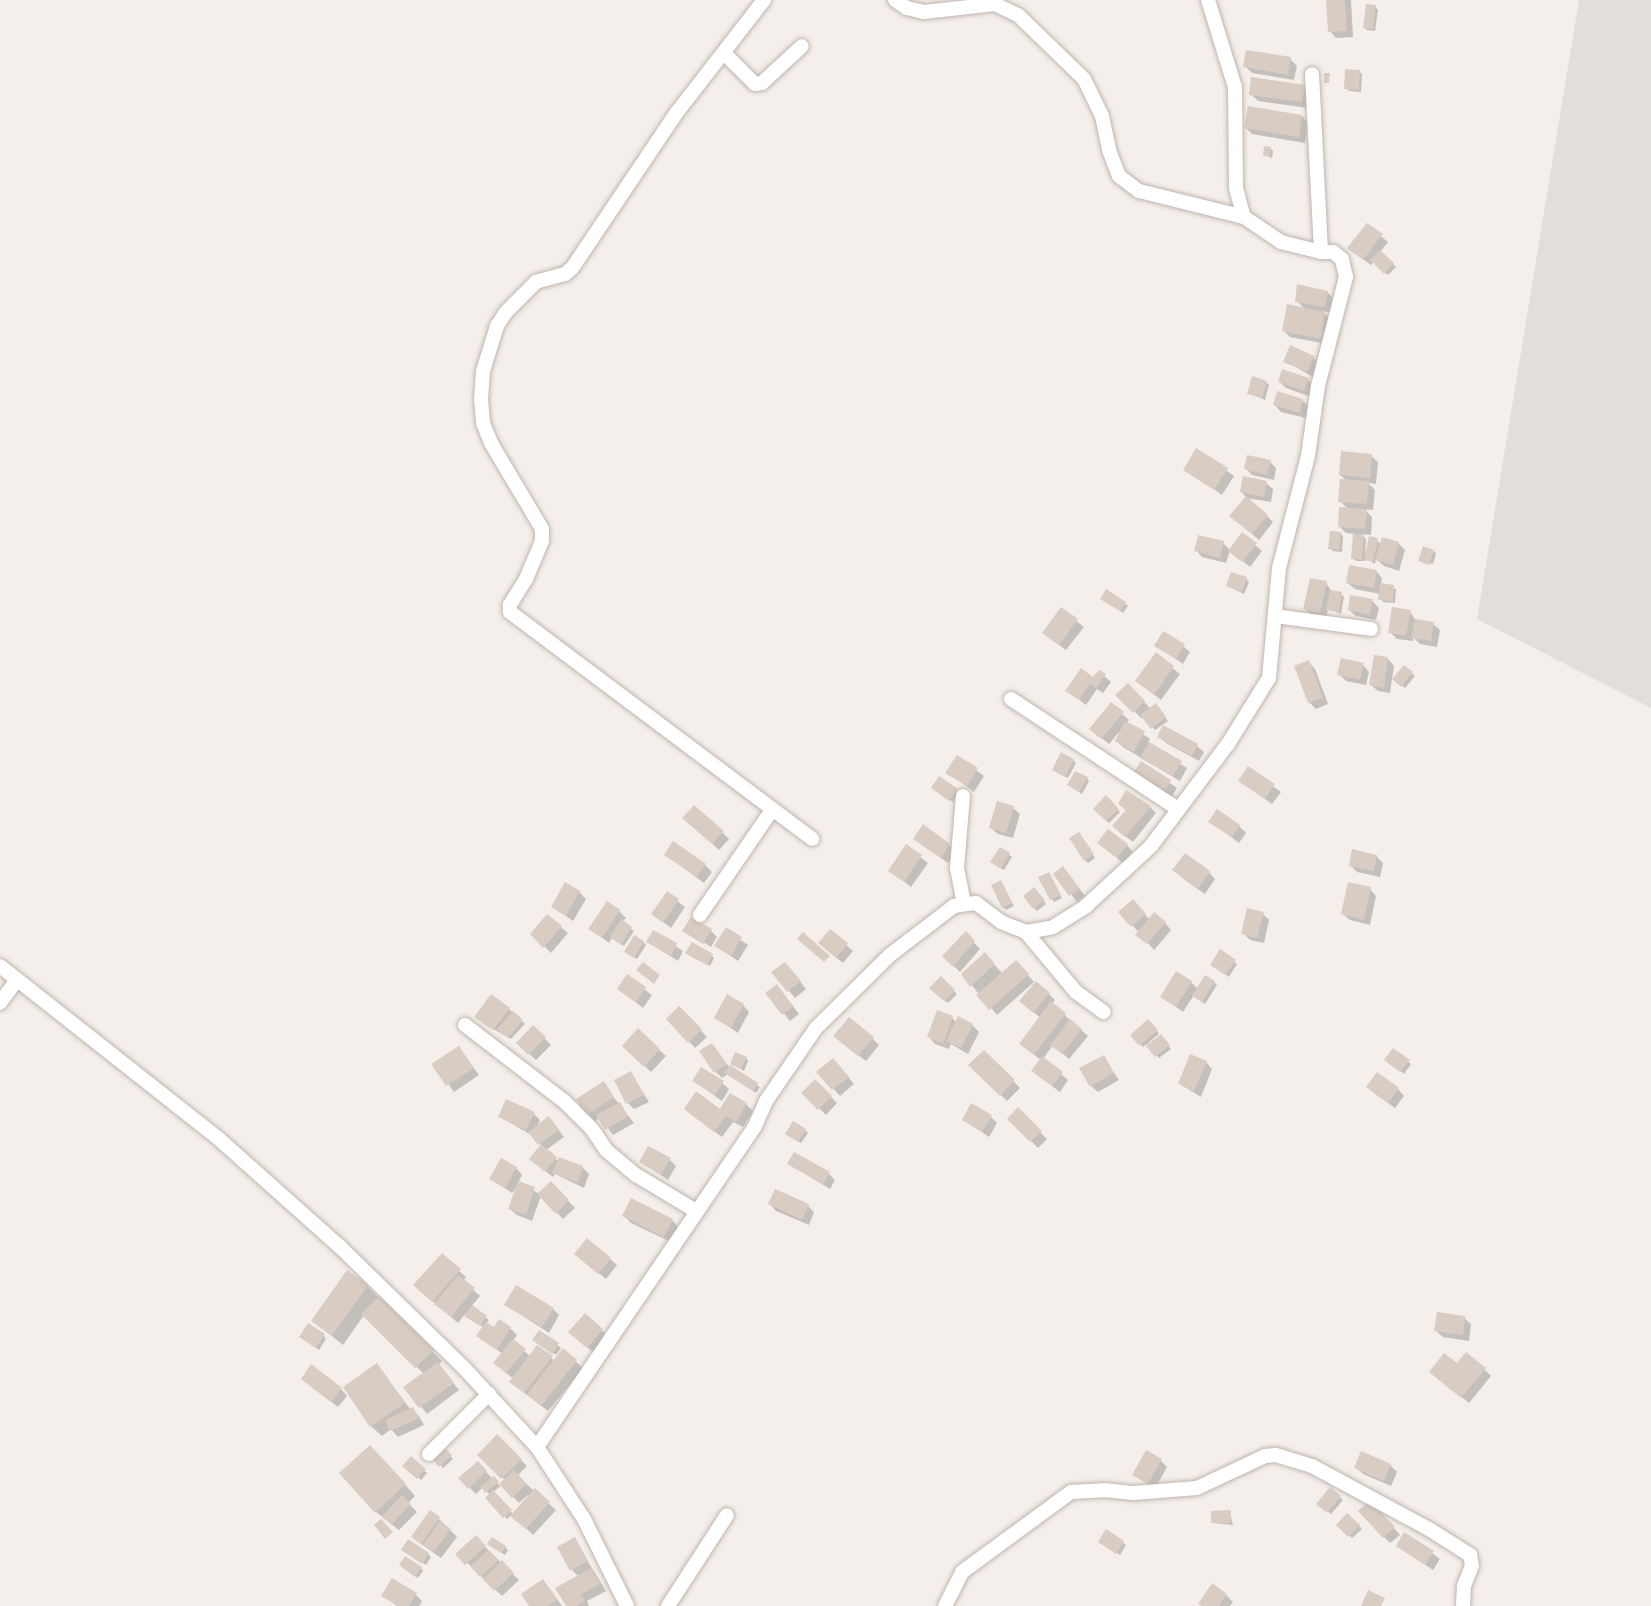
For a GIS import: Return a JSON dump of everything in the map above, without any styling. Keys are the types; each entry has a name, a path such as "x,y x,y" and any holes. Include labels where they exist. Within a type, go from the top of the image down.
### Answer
{"street":[{"path":"764,0 677,112 572,268 565,274 536,282 515,300 503,317 483,371 481,399 484,423 491,443 542,529 542,541 526,579 510,605 510,612 812,839"},
{"path":"895,0 907,8 924,12 995,4 1018,15 1084,79 1102,116 1108,150 1119,176 1139,191 1244,218 1281,242 1321,252 1334,252 1342,259 1346,277 1318,386 1308,456 1279,568 1269,678 1228,744 1151,846 1086,906 1053,927 1026,932"},
{"path":"1208,0 1235,87 1236,188 1244,218"},
{"path":"724,53 755,84 762,83 802,46"},
{"path":"1312,74 1321,252"},
{"path":"1275,615 1371,629"},
{"path":"1011,699 1178,809"},
{"path":"963,796 957,868 964,903"},
{"path":"700,915 772,810"},
{"path":"537,1447 816,1028 868,974 915,933 954,906 976,904 1001,922 1026,932 1076,992 1104,1012"},
{"path":"0,966 220,1140 280,1192 488,1394 537,1447 584,1518 627,1606"},
{"path":"0,1003 17,980"},
{"path":"465,1025 565,1102 592,1129 606,1150 636,1175 696,1211"},
{"path":"429,1454 488,1394"},
{"path":"945,1606 962,1572 1071,1492 1104,1490 1134,1493 1197,1488 1265,1456 1276,1455 1312,1466 1429,1529 1470,1555 1472,1566 1464,1586 1462,1606"},
{"path":"668,1606 727,1515"}],"shaded area":[{"path":"1579,0 1651,0 1651,708 1477,619"}],"building":[{"path":"1326,0 1345,0 1347,31 1328,32"},
{"path":"1366,4 1376,5 1373,29 1363,28"},
{"path":"1246,50 1291,57 1288,75 1243,67"},
{"path":"1345,69 1360,70 1359,90 1344,89"},
{"path":"1324,73 1330,73 1329,83 1324,83"},
{"path":"1251,77 1305,85 1302,102 1249,95"},
{"path":"1248,106 1302,115 1299,137 1244,128"},
{"path":"1264,146 1271,147 1270,156 1263,156"},
{"path":"1367,223 1383,234 1363,260 1347,248"},
{"path":"1380,250 1394,263 1384,274 1370,260"},
{"path":"1297,284 1328,291 1325,307 1295,302"},
{"path":"1287,304 1325,312 1321,339 1282,331"},
{"path":"1290,345 1314,356 1307,372 1283,362"},
{"path":"1282,369 1309,378 1304,391 1278,382"},
{"path":"1252,376 1267,381 1262,398 1247,394"},
{"path":"1277,391 1303,399 1300,413 1273,405"},
{"path":"1196,448 1228,468 1214,490 1183,470"},
{"path":"1341,451 1372,454 1370,478 1339,475"},
{"path":"1247,455 1271,460 1267,475 1244,469"},
{"path":"1243,476 1267,481 1264,497 1240,492"},
{"path":"1340,479 1369,481 1367,504 1338,502"},
{"path":"1246,496 1268,515 1252,534 1229,516"},
{"path":"1339,507 1367,509 1365,529 1338,527"},
{"path":"1330,531 1341,532 1339,550 1328,549"},
{"path":"1242,532 1257,543 1242,562 1228,551"},
{"path":"1353,534 1364,535 1362,560 1351,559"},
{"path":"1198,535 1224,541 1220,558 1194,551"},
{"path":"1369,536 1378,538 1373,562 1364,560"},
{"path":"1382,537 1399,542 1393,565 1375,560"},
{"path":"1423,546 1434,550 1429,565 1418,561"},
{"path":"1349,565 1377,570 1374,588 1346,583"},
{"path":"1231,572 1247,577 1242,592 1226,586"},
{"path":"1310,578 1327,581 1320,613 1303,609"},
{"path":"1380,583 1394,585 1393,601 1378,600"},
{"path":"1106,589 1126,602 1120,611 1100,599"},
{"path":"1330,590 1342,592 1339,612 1326,610"},
{"path":"1350,595 1373,599 1370,615 1348,610"},
{"path":"1061,607 1078,619 1059,645 1042,633"},
{"path":"1392,607 1411,610 1406,636 1388,633"},
{"path":"1415,619 1434,622 1431,641 1411,638"},
{"path":"1163,631 1185,644 1176,659 1154,646"},
{"path":"1156,652 1174,666 1154,695 1135,681"},
{"path":"1374,655 1388,657 1384,688 1369,685"},
{"path":"1341,658 1364,663 1360,680 1337,675"},
{"path":"1309,660 1323,698 1308,703 1294,666"},
{"path":"1404,665 1413,672 1401,687 1392,679"},
{"path":"1081,668 1093,677 1099,670 1106,674 1096,688 1090,684 1079,700 1065,691"},
{"path":"1128,683 1145,701 1133,713 1115,695"},
{"path":"1111,702 1124,712 1101,739 1089,729"},
{"path":"1156,703 1166,717 1151,729 1140,715"},
{"path":"1125,721 1145,731 1134,752 1115,741"},
{"path":"1163,725 1198,744 1192,756 1157,737"},
{"path":"1149,742 1182,761 1173,776 1140,758"},
{"path":"1061,752 1074,759 1065,777 1052,770"},
{"path":"957,755 978,768 967,786 945,773"},
{"path":"1141,761 1171,780 1162,796 1131,777"},
{"path":"1248,766 1275,784 1265,799 1238,781"},
{"path":"1075,771 1088,777 1079,792 1067,785"},
{"path":"939,776 958,789 949,801 931,788"},
{"path":"1126,790 1151,806 1125,837 1112,826 1126,810 1118,804"},
{"path":"1106,795 1119,809 1106,821 1093,809"},
{"path":"997,801 1014,806 1006,833 989,828"},
{"path":"694,805 724,831 712,844 682,818"},
{"path":"1217,809 1240,825 1232,837 1208,822"},
{"path":"923,824 950,844 941,858 913,839"},
{"path":"1108,829 1128,844 1117,858 1097,843"},
{"path":"1079,832 1094,854 1084,861 1069,838"},
{"path":"673,841 706,864 697,877 664,855"},
{"path":"906,844 922,855 904,882 888,871"},
{"path":"1000,847 1010,853 1001,869 990,862"},
{"path":"1352,849 1377,855 1374,871 1349,866"},
{"path":"1185,853 1210,871 1198,889 1172,870"},
{"path":"1063,866 1080,889 1069,896 1053,874"},
{"path":"1049,872 1061,895 1050,900 1038,877"},
{"path":"1001,880 1012,903 1002,908 991,885"},
{"path":"565,882 580,891 566,916 551,907"},
{"path":"1348,882 1371,887 1364,920 1341,914"},
{"path":"1034,887 1045,900 1033,909 1023,896"},
{"path":"667,891 679,899 663,923 651,914"},
{"path":"1133,899 1146,914 1131,927 1118,912"},
{"path":"607,901 620,910 602,938 588,929"},
{"path":"1247,908 1264,912 1257,938 1241,934"},
{"path":"1154,912 1166,922 1147,944 1135,935"},
{"path":"547,914 562,926 543,948 530,934"},
{"path":"691,917 712,929 703,944 682,931"},
{"path":"621,919 632,927 621,945 610,937"},
{"path":"726,927 742,937 731,956 714,946"},
{"path":"830,929 848,943 836,958 818,943"},
{"path":"653,930 677,943 671,956 646,942"},
{"path":"966,931 975,941 953,967 942,956"},
{"path":"803,932 830,956 824,962 797,939"},
{"path":"634,935 644,941 634,958 624,952"},
{"path":"692,942 713,954 707,965 685,953"},
{"path":"1220,949 1236,960 1225,975 1210,965"},
{"path":"985,952 995,964 970,987 961,974"},
{"path":"1016,960 1029,974 989,1010 976,995"},
{"path":"643,962 660,975 654,984 636,970"},
{"path":"785,962 801,981 787,992 771,972"},
{"path":"1176,971 1192,981 1176,1007 1160,997"},
{"path":"627,974 646,987 636,1003 617,989"},
{"path":"1205,975 1215,981 1202,1002 1192,996"},
{"path":"941,976 955,990 945,1002 929,988"},
{"path":"1036,981 1050,993 1033,1013 1019,1001"},
{"path":"777,984 793,1007 782,1015 765,993"},
{"path":"491,994 510,1008 493,1030 474,1017"},
{"path":"727,994 744,1004 731,1028 714,1018"},
{"path":"1051,1001 1066,1013 1034,1055 1019,1044"},
{"path":"679,1006 702,1029 688,1043 666,1019"},
{"path":"937,1010 953,1016 943,1044 927,1037"},
{"path":"513,1011 523,1020 508,1038 497,1029"},
{"path":"958,1016 973,1024 961,1048 946,1041"},
{"path":"849,1017 874,1037 858,1056 833,1036"},
{"path":"1070,1019 1082,1029 1062,1054 1050,1045"},
{"path":"1148,1019 1158,1030 1139,1046 1130,1035"},
{"path":"533,1025 546,1037 528,1055 516,1043"},
{"path":"638,1028 660,1049 644,1067 622,1046"},
{"path":"1161,1034 1170,1045 1155,1057 1146,1046"},
{"path":"712,1043 727,1064 714,1073 699,1051"},
{"path":"459,1046 474,1068 446,1086 431,1064"},
{"path":"1393,1048 1410,1060 1400,1072 1384,1060"},
{"path":"984,1050 1015,1080 1000,1096 968,1065"},
{"path":"735,1052 747,1057 741,1069 730,1064"},
{"path":"1190,1054 1207,1061 1194,1091 1178,1084"},
{"path":"1104,1055 1114,1073 1090,1087 1079,1068"},
{"path":"1042,1056 1063,1072 1052,1086 1031,1071"},
{"path":"833,1058 849,1077 832,1090 816,1072"},
{"path":"730,1065 758,1083 753,1091 724,1073"},
{"path":"701,1067 724,1081 715,1095 692,1081"},
{"path":"631,1071 644,1095 626,1104 614,1080"},
{"path":"1377,1072 1399,1088 1388,1103 1366,1087"},
{"path":"815,1079 832,1096 818,1110 801,1093"},
{"path":"604,1081 614,1097 587,1115 576,1099"},
{"path":"696,1091 720,1109 730,1093 747,1103 736,1122 726,1116 714,1132 684,1109"},
{"path":"506,1099 535,1112 526,1130 498,1117"},
{"path":"620,1102 628,1116 605,1130 596,1115"},
{"path":"971,1103 992,1115 982,1132 962,1120"},
{"path":"1018,1107 1042,1131 1030,1142 1007,1119"},
{"path":"549,1116 559,1130 538,1145 528,1132"},
{"path":"793,1121 806,1129 798,1142 785,1134"},
{"path":"541,1144 557,1157 545,1172 529,1159"},
{"path":"648,1146 671,1158 661,1175 639,1162"},
{"path":"794,1152 830,1172 823,1184 787,1164"},
{"path":"559,1157 583,1166 578,1183 552,1173"},
{"path":"501,1158 517,1167 505,1188 489,1179"},
{"path":"518,1181 535,1187 526,1215 508,1209"},
{"path":"551,1181 569,1200 556,1214 537,1194"},
{"path":"775,1189 809,1204 802,1220 768,1204"},
{"path":"631,1198 673,1219 664,1237 622,1216"},
{"path":"587,1238 611,1258 598,1274 574,1254"},
{"path":"442,1253 461,1269 432,1302 413,1285"},
{"path":"347,1270 368,1285 332,1336 311,1321"},
{"path":"458,1275 475,1288 451,1317 434,1304"},
{"path":"516,1285 554,1308 542,1327 504,1305"},
{"path":"379,1296 434,1350 415,1368 361,1314"},
{"path":"472,1305 487,1316 480,1326 464,1316"},
{"path":"1437,1312 1465,1316 1463,1335 1434,1331"},
{"path":"585,1313 603,1329 587,1348 568,1332"},
{"path":"499,1319 511,1327 497,1350 476,1336 486,1322 494,1327"},
{"path":"308,1323 325,1334 316,1348 299,1337"},
{"path":"539,1330 559,1343 552,1354 532,1340"},
{"path":"513,1339 526,1349 506,1373 493,1363"},
{"path":"537,1345 553,1356 524,1393 509,1382"},
{"path":"563,1348 577,1360 541,1406 527,1394"},
{"path":"1466,1352 1486,1368 1461,1398 1429,1372 1444,1353 1457,1363"},
{"path":"438,1362 454,1383 419,1408 403,1387"},
{"path":"377,1363 405,1403 370,1427 343,1387"},
{"path":"311,1364 342,1388 331,1402 301,1379"},
{"path":"413,1407 419,1418 390,1431 385,1420"},
{"path":"497,1434 522,1459 501,1479 477,1455"},
{"path":"370,1445 406,1484 375,1513 339,1473"},
{"path":"446,1449 452,1455 439,1467 433,1460"},
{"path":"1146,1450 1162,1459 1148,1484 1132,1475"},
{"path":"1361,1451 1391,1464 1384,1481 1354,1468"},
{"path":"411,1456 426,1469 417,1479 402,1466"},
{"path":"478,1461 487,1471 468,1489 458,1478"},
{"path":"514,1470 527,1484 512,1498 499,1484"},
{"path":"494,1476 499,1482 485,1493 480,1486"},
{"path":"1330,1487 1341,1496 1327,1513 1316,1504"},
{"path":"535,1488 550,1502 526,1529 510,1516"},
{"path":"493,1490 512,1510 503,1518 485,1498"},
{"path":"402,1495 411,1504 391,1525 382,1516"},
{"path":"1370,1500 1395,1527 1383,1538 1358,1511"},
{"path":"430,1510 440,1517 421,1544 411,1537"},
{"path":"1231,1510 1231,1523 1211,1523 1211,1511"},
{"path":"1347,1513 1360,1525 1348,1537 1336,1525"},
{"path":"381,1519 393,1532 385,1539 374,1525"},
{"path":"440,1521 451,1529 434,1552 423,1544"},
{"path":"1106,1529 1124,1541 1116,1554 1098,1542"},
{"path":"1404,1532 1434,1551 1425,1565 1396,1546"},
{"path":"476,1535 486,1546 465,1565 455,1554"},
{"path":"492,1537 506,1546 501,1553 487,1544"},
{"path":"575,1537 588,1561 570,1571 557,1547"},
{"path":"408,1539 429,1553 422,1564 401,1550"},
{"path":"489,1550 498,1561 480,1577 470,1566"},
{"path":"405,1556 422,1567 415,1577 399,1565"},
{"path":"502,1560 514,1573 494,1591 483,1579"},
{"path":"591,1568 600,1584 581,1594 585,1601 576,1606 566,1606 555,1588"},
{"path":"392,1578 417,1593 409,1606 399,1606 381,1596"},
{"path":"543,1579 557,1600 548,1606 529,1606 521,1594"},
{"path":"1212,1583 1227,1594 1219,1606 1198,1604"},
{"path":"1368,1590 1385,1598 1381,1606 1361,1606"}]}
